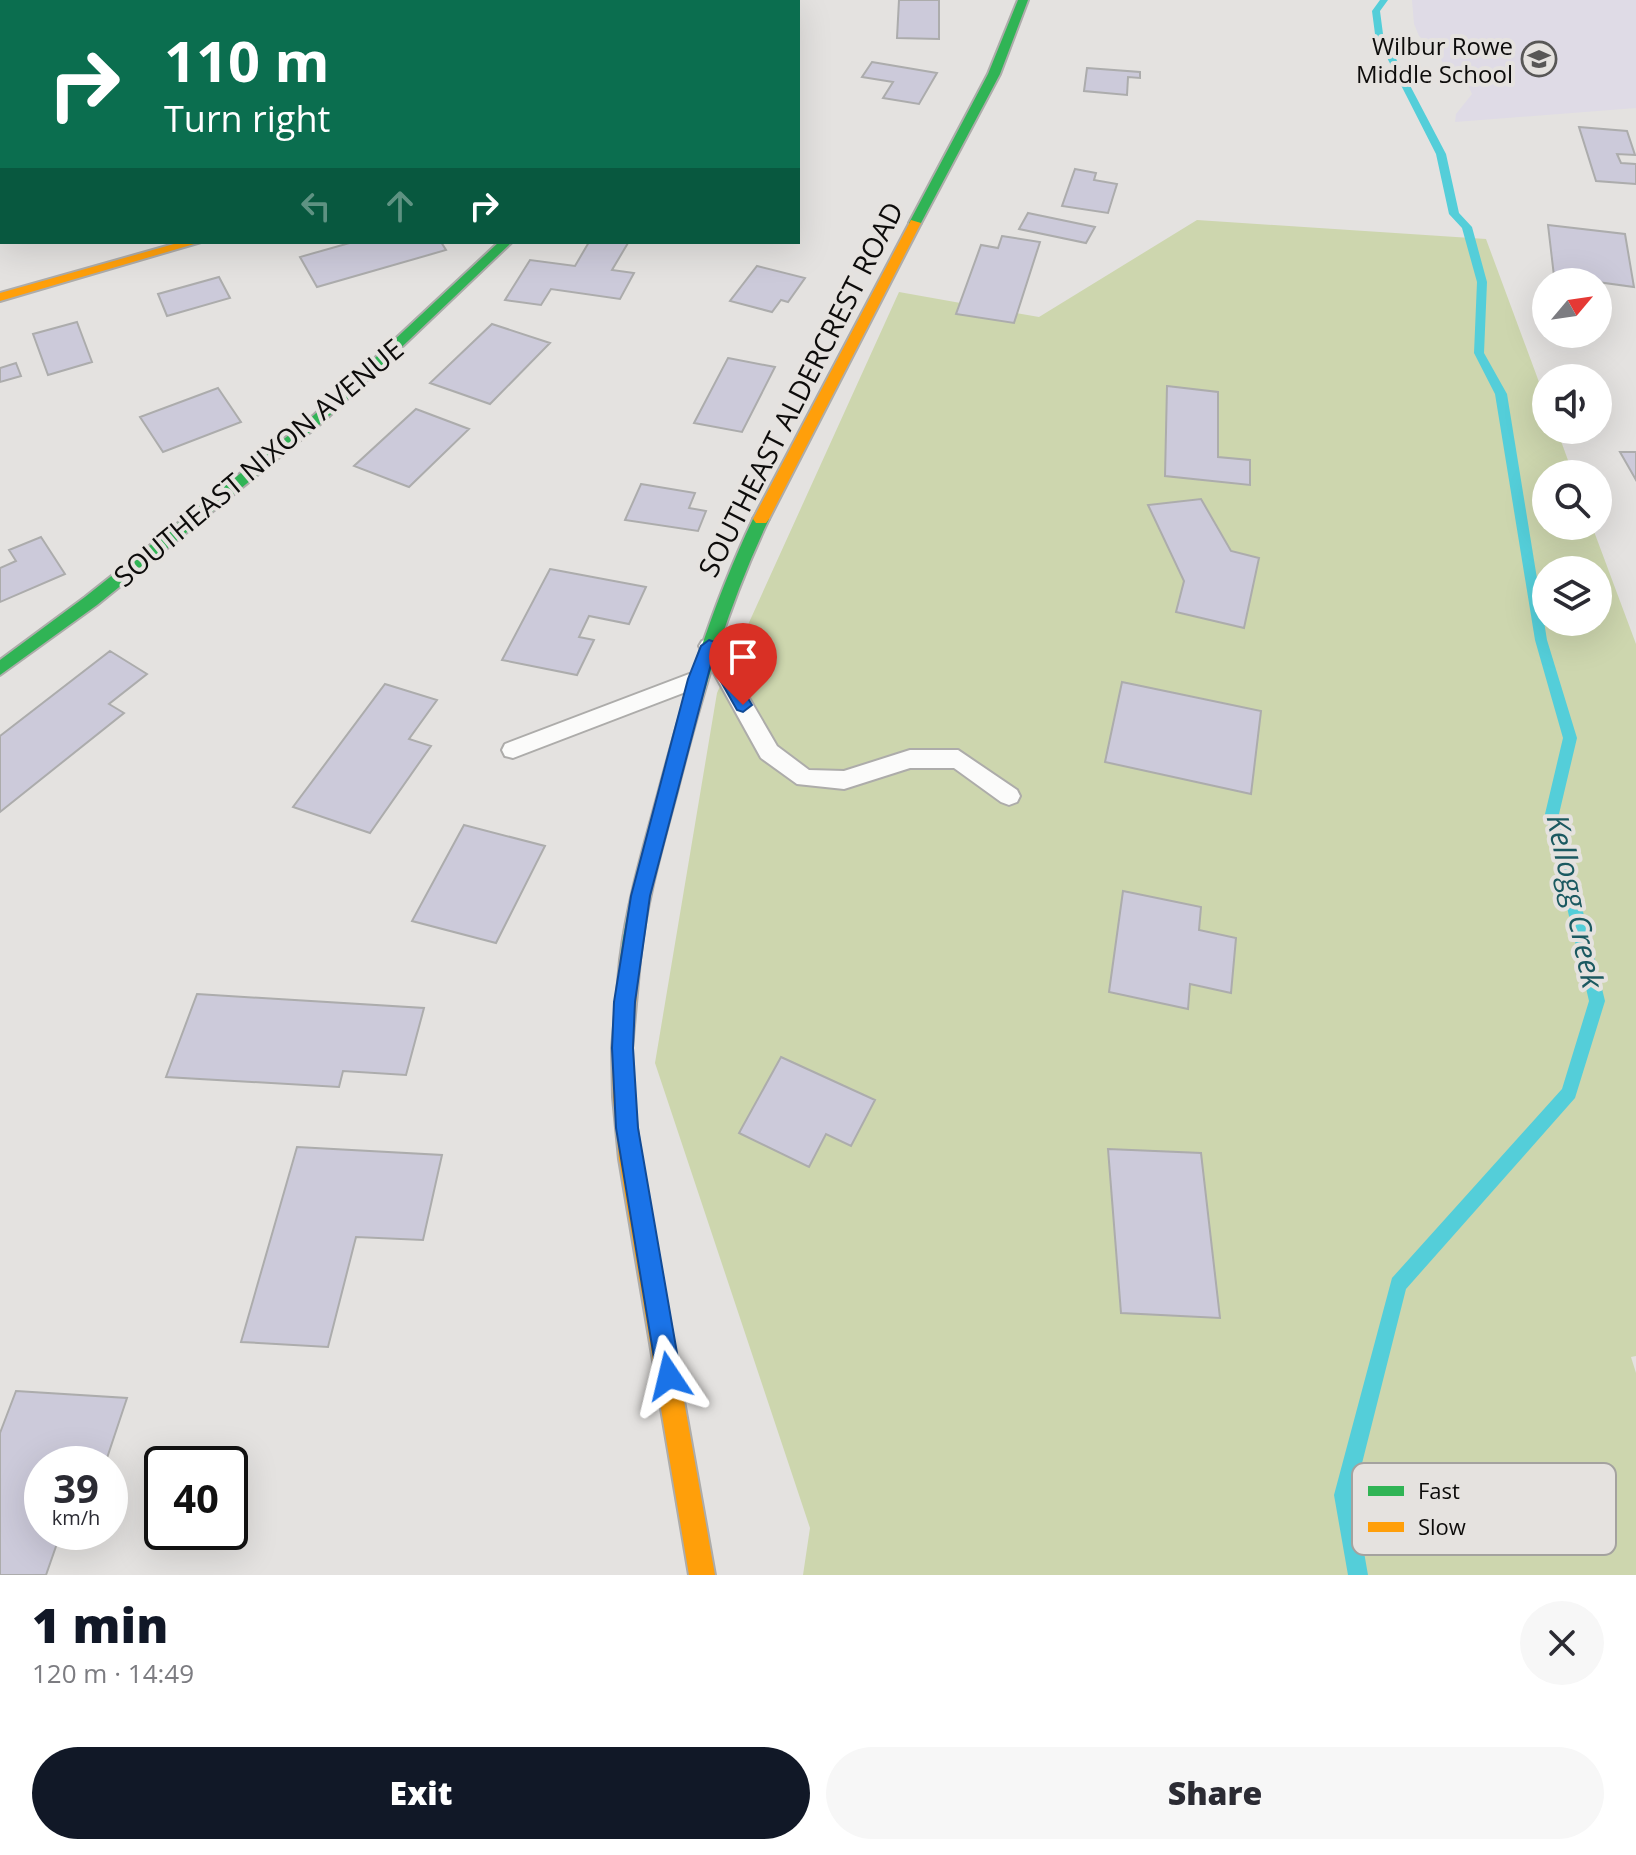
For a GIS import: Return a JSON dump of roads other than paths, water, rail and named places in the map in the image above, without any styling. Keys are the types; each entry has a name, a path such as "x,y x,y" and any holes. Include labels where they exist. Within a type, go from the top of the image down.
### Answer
{"street":[{"name":"SOUTHEAST ALDERCREST ROAD","path":"702,1575 630,1159 623,1097 626,989 640,896 697,679 748,544 994,74 1023,0"},
{"path":"0,297 188,244"},
{"name":"SOUTHEAST NIXON AVENUE","path":"0,669 91,601 319,418 504,244"}],"lane":[{"path":"709,646 769,752 805,778 844,780 910,759 958,759 1009,796"},
{"path":"513,750 697,679"}],"waterway":[{"name":"Kellogg Creek","path":"1352,1463 1398,1284 1569,1093 1597,1001 1552,814 1570,738 1541,640 1501,394 1479,353 1482,282 1467,227 1454,214 1441,154 1379,34 1376,11 1384,0"},
{"name":"Kellogg Creek","path":"1352,1464 1344,1495 1352,1541"},
{"name":"Kellogg Creek","path":"1354,1555 1358,1575"}],"place":[{"name":"Wilbur Rowe Middle School","path":"1539,59"}]}
